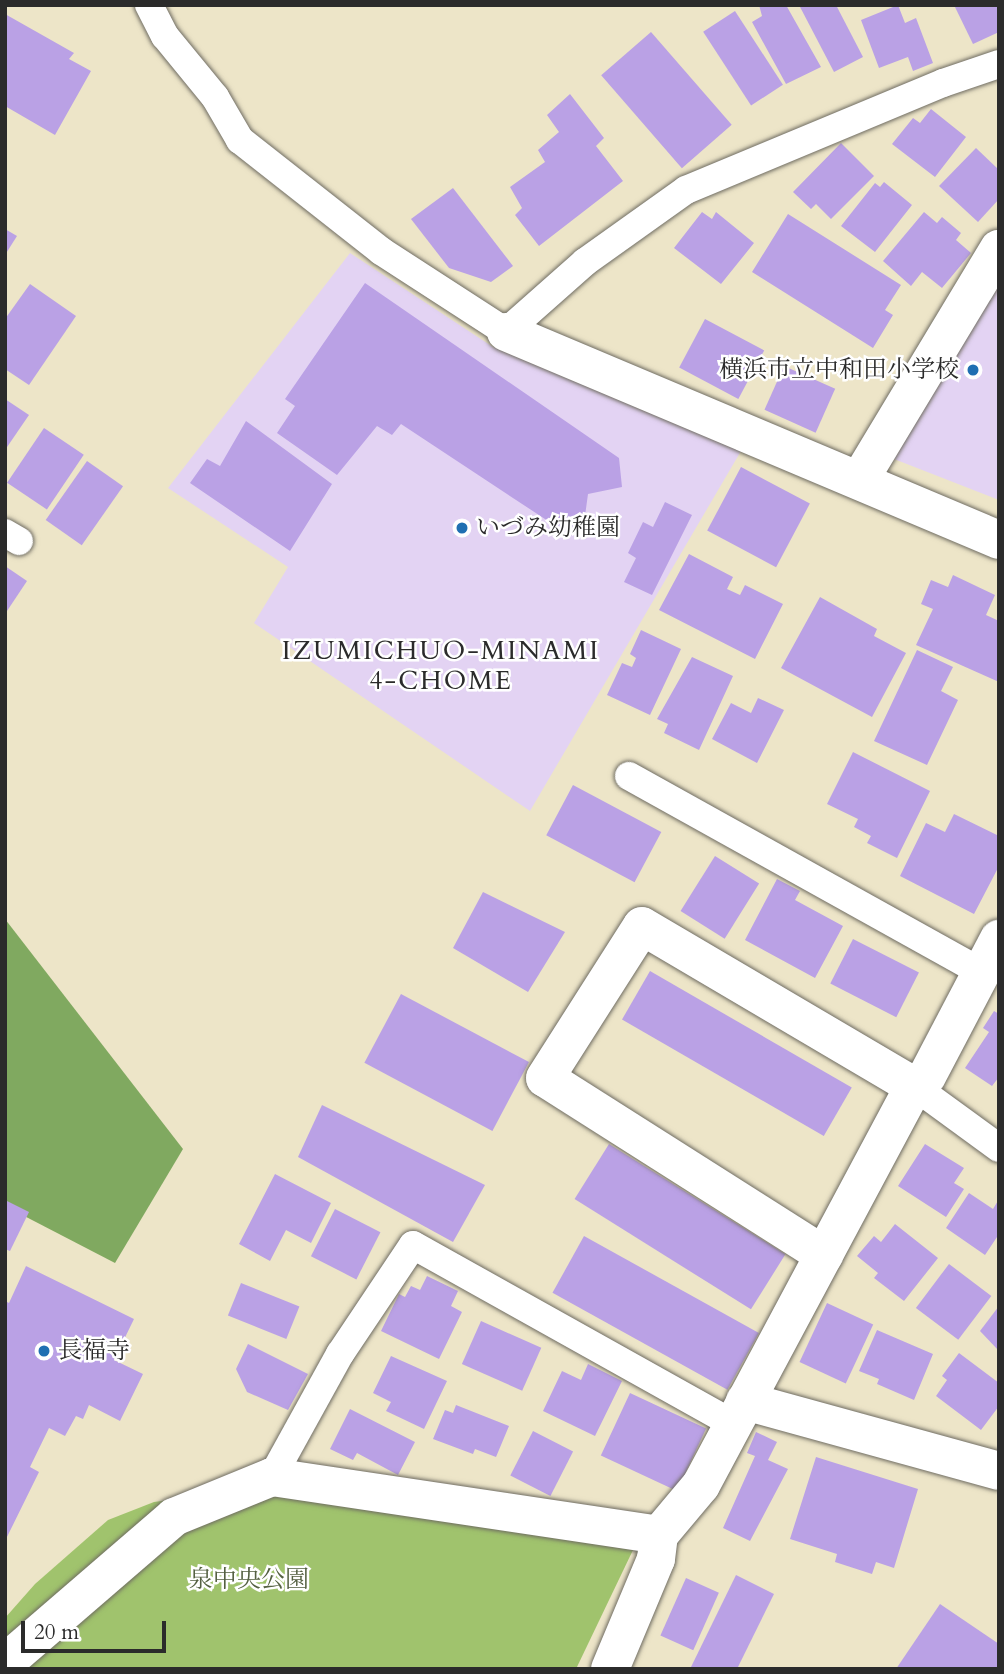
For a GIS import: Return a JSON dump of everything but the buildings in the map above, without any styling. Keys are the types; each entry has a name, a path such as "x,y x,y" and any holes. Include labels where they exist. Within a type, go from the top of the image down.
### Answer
{"street":[{"path":"860,479 999,249"},
{"path":"506,332 860,479 999,540"},
{"path":"824,1255 545,1077 642,926 914,1086"},
{"path":"610,1669 656,1559 659,1535 701,1485 914,1086 927,1076 989,955"},
{"path":"738,1412 999,1471"},
{"path":"5,1663 174,1517 272,1477 659,1535"}],"lane":[{"path":"149,5 165,36 215,97 240,140 381,251 506,332 585,262 686,190 943,83 999,64"},
{"path":"629,776 989,955"},
{"path":"914,1086 999,1148"},
{"path":"272,1477 340,1354 412,1245 738,1412"}],"shaded area":[{"name":"いづみ幼稚園","path":"350,253 493,347 741,451 530,811 254,623 288,567 168,488"},
{"name":"横浜市立中和田小学校","path":"999,281 999,500 894,459"}],"green space":[{"path":"5,919 183,1149 115,1263 5,1206"},
{"name":"泉中央公園","path":"259,1488 633,1550 576,1669 5,1669 5,1618 35,1584 108,1520 154,1502"}],"place":[{"name":"横浜市立中和田小学校","path":"973,370"},
{"name":"いづみ幼稚園","path":"462,528"},
{"name":"長福寺","path":"44,1351"}],"district":[{"name":"IZUMICHUO-MINAMI 4-CHOME","path":"441,666"}]}
